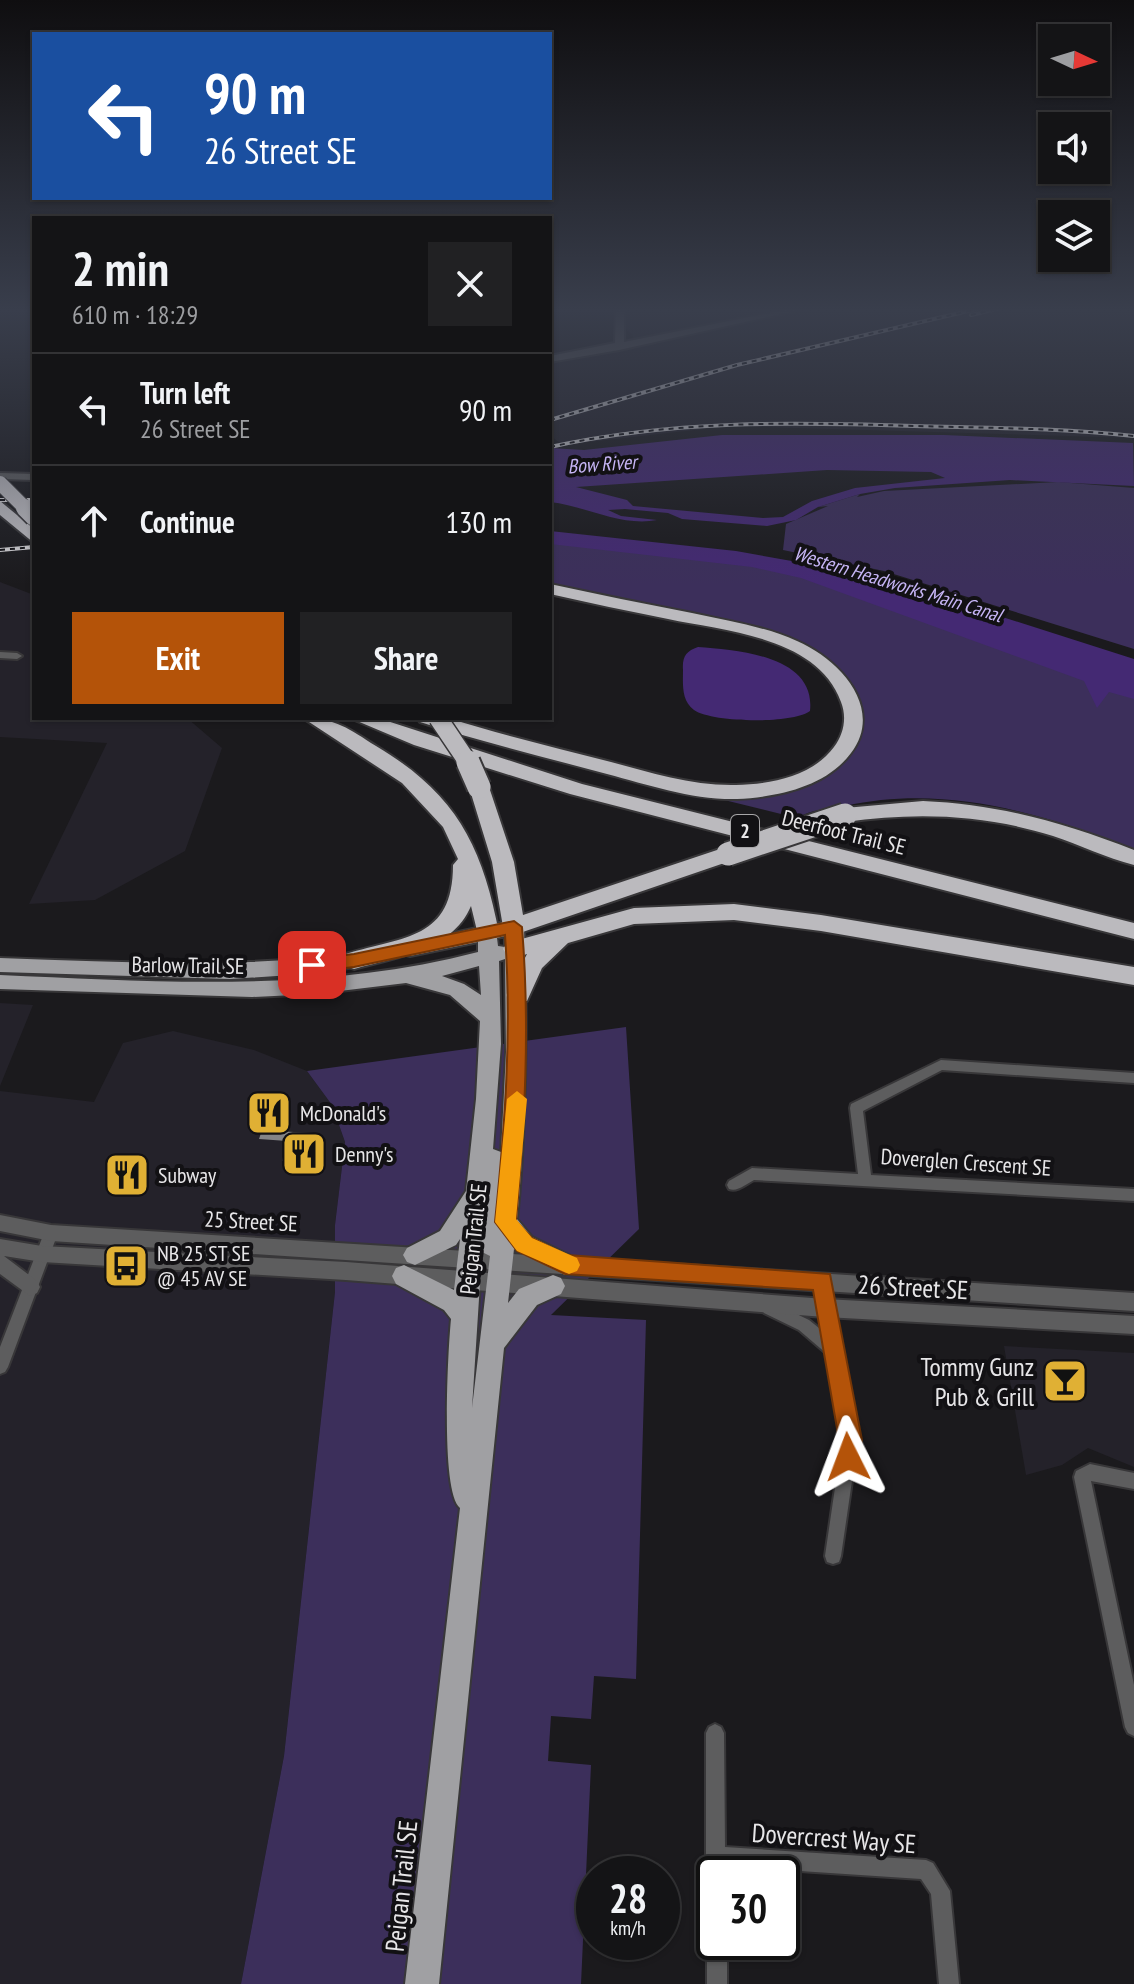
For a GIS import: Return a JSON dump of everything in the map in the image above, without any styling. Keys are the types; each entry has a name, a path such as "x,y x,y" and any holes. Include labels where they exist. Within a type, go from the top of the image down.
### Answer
{"highway":[{"path":"0,483 32,515"},
{"path":"0,506 32,536"},
{"path":"434,720 616,770 718,792 786,784 812,775 845,748 853,727 852,702 841,680 802,650 756,633 552,589"},
{"path":"316,720 419,784 463,838 470,855 487,933"},
{"name":"Deerfoot Trail SE","path":"365,720 421,741 577,789 1134,931"},
{"name":"Deerfoot Trail SE","path":"406,720 654,793 1134,914"},
{"path":"439,720 463,752 479,787 503,862 514,938"},
{"path":"514,938 728,854 845,815 917,806 995,812 1048,825 1134,858"},
{"path":"354,960 429,939 457,914 466,882 451,825"},
{"path":"514,938 569,933 648,915 734,912 821,923 1134,976"},
{"path":"518,995 540,952 569,933"}],"main road":[{"name":"Barlow Trail SE","path":"0,965 213,970 354,960 487,933 514,938"},
{"name":"Peigan Trail SE","path":"422,1984 492,1344 479,1181 488,1107 491,1019 487,933"},
{"name":"Barlow Trail SE","path":"0,982 247,990 390,979 489,956 514,938"},
{"name":"Peigan Trail SE","path":"470,1557 459,1428 464,1318 505,1222 518,1095 518,995 514,938"},
{"path":"390,979 431,980 458,987 491,1019"},
{"path":"486,1269 494,1125 488,1107"},
{"path":"464,1318 453,1302 410,1266 458,1228 479,1181"},
{"path":"492,1344 528,1297 559,1275 505,1222"}],"street":[{"path":"0,476 32,477"},
{"path":"0,483 32,484"},
{"path":"0,655 17,656"},
{"name":"Doverglen Crescent SE","path":"1134,1078 941,1065 856,1108 865,1178 1134,1195"},
{"path":"734,1185 752,1174 865,1178"},
{"name":"25 Street SE","path":"0,1223 51,1233 410,1266"},
{"path":"0,1367 51,1233"},
{"name":"25 Street SE","path":"0,1247 42,1254 486,1269"},
{"path":"0,1263 16,1272 30,1287"},
{"name":"26 Street SE","path":"486,1269 559,1275 758,1303 1134,1325"},
{"name":"26 Street SE","path":"559,1275 822,1281 1134,1302"},
{"path":"822,1281 850,1440 833,1556"},
{"path":"758,1303 804,1325 833,1349"},
{"path":"1134,1481 1090,1472 1082,1477 1134,1727"},
{"path":"715,1733 716,1856"},
{"name":"Dovercrest Way SE","path":"800,1867 926,1870 940,1891 949,1984"},
{"path":"717,1960 717,1984"}],"shaded area":[{"path":"552,401 1134,401 1134,438 730,426 562,445 552,437"},
{"path":"1058,482 1134,488 1134,649 884,571 783,550 786,524 828,506 818,507 860,494 857,497 884,491"},
{"path":"552,541 780,569 1134,691 1134,849 1028,814 956,800 882,800 820,810 797,818 716,798 780,789 821,776 838,766 851,750 859,730 858,701 852,687 832,663 807,645 747,625 552,585"},
{"path":"0,582 32,594 32,720 189,720 222,748 185,851 95,900 29,904 107,743 0,737"},
{"path":"0,1003 33,1005 0,1086"},
{"path":"626,1027 639,1229 551,1315 646,1320 636,1679 594,1676 591,1719 551,1716 548,1761 591,1765 587,1856 576,1856 576,1960 582,1960 581,1984 241,1984 284,1756 335,1292 335,1225 345,1142 332,1105 307,1071"},
{"path":"173,1031 254,1050 307,1071 332,1105 345,1142 335,1225 335,1292 284,1756 241,1984 0,1984 0,1091 94,1102 123,1043"},
{"path":"1004,1346 1134,1353 1134,1467 1088,1448 1062,1465 1026,1475"}],"water":[{"name":"Bow River","path":"722,435 944,435 1133,443 1134,486 1010,480 895,488 860,494 818,507 796,520 767,526 682,519 668,513 608,510 621,516 657,520 630,521 552,502 552,448 584,450","holes":["827,470 931,472 945,478 855,488 812,501 783,517 763,518 633,506 627,500 576,487"]},
{"path":"552,531 736,551 837,569 924,592 1134,659 1134,699 1109,692 1097,708 1084,681 801,578 752,567 552,544"},
{"path":"698,647 753,654 788,667 801,678 809,693 810,711 787,718 753,720 718,717 694,710 685,697 683,665 690,650"}],"building":[{"path":"263,1095 284,1096 274,1131 314,1133 311,1146 325,1147 320,1172 290,1173 292,1161 282,1161 287,1141 259,1139 262,1130 253,1130"}],"railway":[{"path":"552,419 616,401"},
{"path":"552,447 686,427 777,424 1024,429 1134,436"},
{"path":"0,500 32,500"},
{"path":"0,550 32,547"}],"slow traffic":[{"path":"517,1099 505,1222 524,1244 569,1265"}],"place":[{"name":"McDonald's","path":"269,1113"},
{"name":"Denny's","path":"304,1154"},
{"name":"Subway","path":"127,1175"},
{"name":"NB 25 ST SE @ 45 AV SE","path":"126,1266"},
{"name":"Tommy Gunz Pub & Grill","path":"1065,1381"}],"route":[{"path":"312,965 354,960 514,927 518,1095 505,1222 524,1244 565,1264 822,1281 850,1440 848,1457"}],"water label":[{"name":"Western Headworks Main Canal","path":"898,584"}]}
